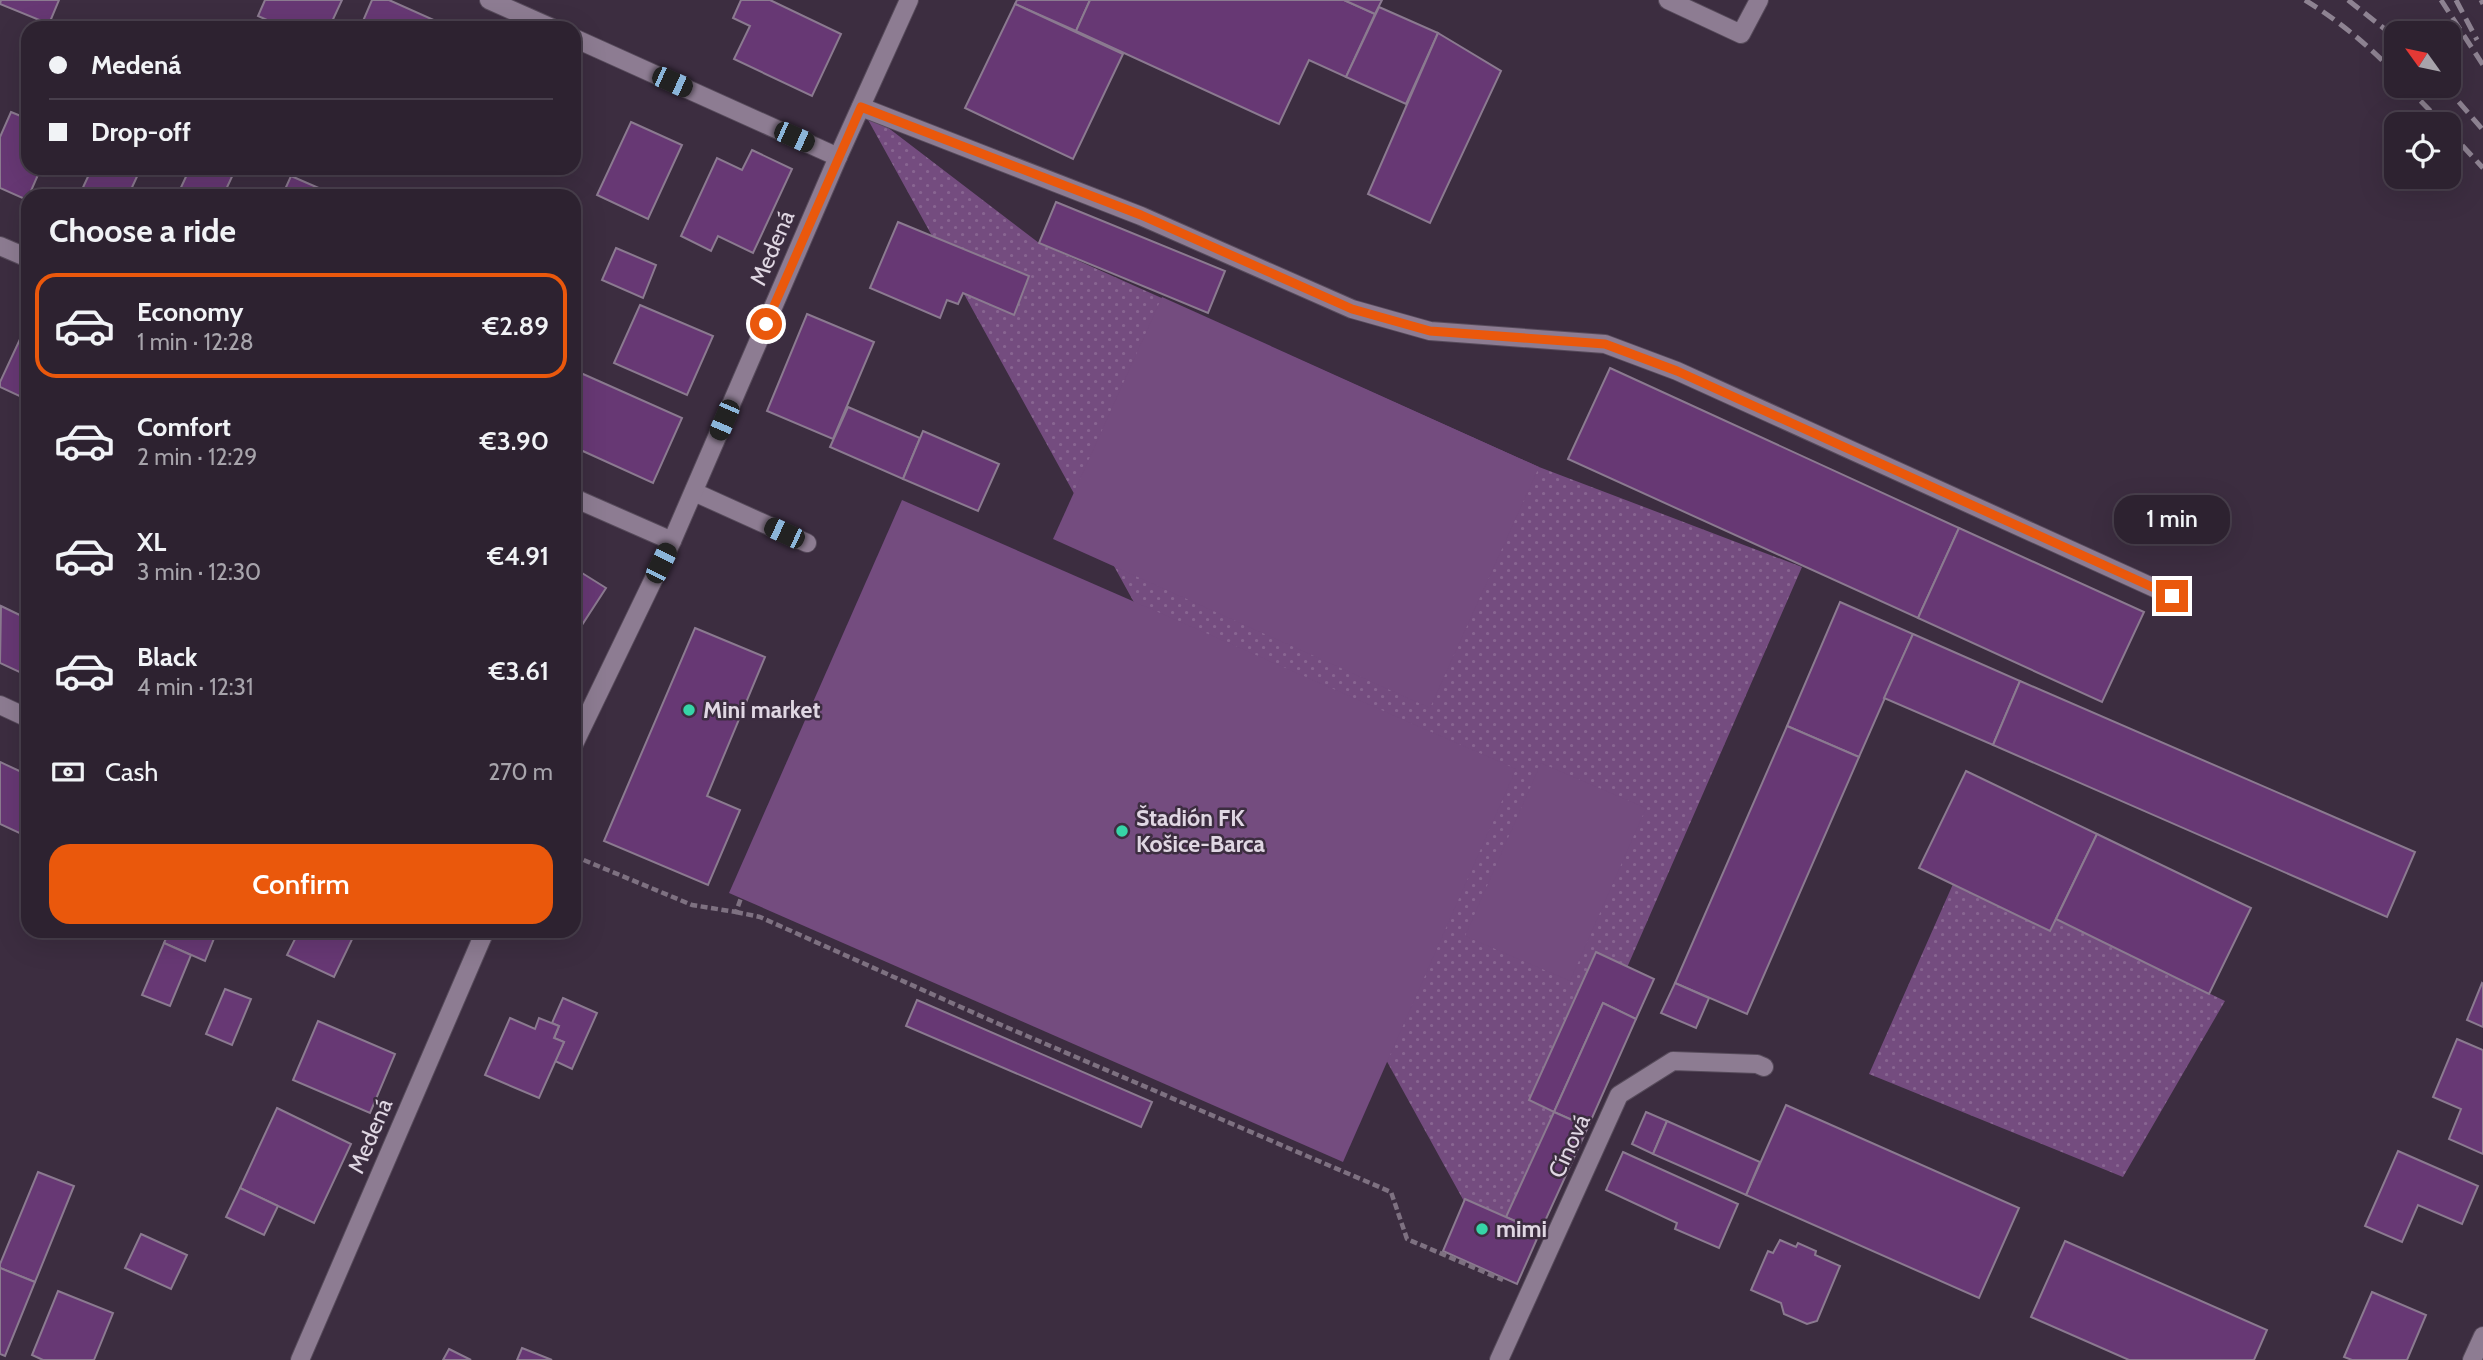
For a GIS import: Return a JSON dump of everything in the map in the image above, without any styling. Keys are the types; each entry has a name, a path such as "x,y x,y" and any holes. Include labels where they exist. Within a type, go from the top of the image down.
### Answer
{"street":[{"path":"489,0 536,21"},
{"name":"Medená","path":"581,730 672,541 909,0"},
{"path":"1668,0 1741,34 1759,0"},
{"path":"581,41 838,157"},
{"path":"861,107 1141,215 1352,309 1430,331 1605,344 1677,371 2172,596"},
{"path":"0,246 21,255"},
{"path":"694,492 807,543"},
{"path":"581,501 672,541"},
{"path":"0,705 21,715"},
{"name":"Medená","path":"300,1360 482,938"},
{"name":"Cínová","path":"1499,1360 1619,1095 1674,1061 1757,1064 1764,1067"},
{"path":"2472,1360 2483,1336"}],"path":[{"path":"581,859 692,905 760,917 992,1021 1391,1192 1407,1239 1529,1292"},
{"path":"736,912 741,898"}],"shaded area":[{"path":"861,107 1039,243 1539,467 1802,567 1498,1263"},
{"path":"1162,297 1539,467 1430,708 1053,539"},
{"name":"Štadión FK Košice-Barca","path":"902,500 1516,769 1343,1162 729,893"},
{"path":"1541,763 1646,808 1570,981 1465,936"},
{"path":"1953,884 2050,931 2056,919 2225,1001 2123,1177 1869,1074"}],"building":[{"path":"1,0 59,0 50,21 42,21 0,4"},
{"path":"265,0 342,0 332,21 269,21 258,16"},
{"path":"372,0 389,0 436,21 363,21"},
{"path":"741,0 770,0 841,34 812,96 734,59 750,26 733,18"},
{"path":"1017,0 1090,0 1076,31 1015,4"},
{"path":"1090,0 1344,0 1375,14 1346,77 1309,60 1279,124 1076,31"},
{"path":"1344,0 1382,0 1375,14"},
{"path":"1015,4 1123,54 1073,159 965,108"},
{"path":"1379,7 1438,33 1406,104 1346,77"},
{"path":"1438,33 1501,71 1430,223 1368,194"},
{"path":"11,112 21,116 21,175 38,175 32,189 21,189 21,197 0,188 0,137"},
{"path":"631,122 682,145 648,219 597,195"},
{"path":"752,150 792,169 753,253 718,236 711,251 681,236 717,158 742,170"},
{"path":"89,175 138,175 131,189 82,189"},
{"path":"187,175 233,175 226,189 180,189"},
{"path":"291,176 321,189 285,189"},
{"path":"1056,202 1225,271 1208,313 1039,243"},
{"path":"898,222 1029,276 1014,315 963,293 958,304 947,300 940,318 870,288"},
{"path":"616,248 656,265 643,298 602,280"},
{"path":"640,305 713,336 687,395 614,363"},
{"path":"807,314 874,342 833,439 767,411"},
{"path":"21,337 21,397 0,387"},
{"path":"1610,368 1959,528 1918,618 1568,459"},
{"path":"581,373 682,418 653,483 581,450"},
{"path":"848,407 920,438 903,479 830,447"},
{"path":"923,431 999,464 978,511 903,479"},
{"path":"1959,528 2144,612 2102,702 1918,618"},
{"path":"581,572 606,588 581,626"},
{"path":"1840,602 1913,634 1859,757 1787,726"},
{"path":"1,606 21,616 21,673 0,663"},
{"path":"695,628 765,657 707,796 740,810 708,885 604,841"},
{"path":"1913,634 2020,681 1993,745 1884,698"},
{"path":"2020,681 2415,852 2387,917 1993,745"},
{"path":"1787,726 1859,757 1747,1014 1675,983"},
{"path":"0,762 21,772 21,834 0,824"},
{"path":"1966,771 2097,834 2050,931 1919,868"},
{"path":"2097,834 2251,908 2209,994 2056,919"},
{"path":"166,938 214,938 205,961 164,943"},
{"path":"296,938 353,938 334,977 287,955"},
{"path":"164,943 191,955 170,1006 142,995"},
{"path":"1596,952 1654,979 1636,1019 1603,1003 1554,1112 1529,1100"},
{"path":"1675,983 1709,998 1696,1028 1661,1013"},
{"path":"2483,984 2483,1027 2467,1020"},
{"path":"225,989 251,999 232,1045 206,1034"},
{"path":"563,998 597,1013 572,1069 555,1061 564,1042 554,1038 559,1026 552,1023"},
{"path":"917,1000 1152,1102 1141,1127 906,1026"},
{"path":"1603,1003 1636,1019 1588,1127 1554,1112"},
{"path":"510,1018 535,1029 539,1018 559,1026 554,1038 564,1042 539,1098 485,1075"},
{"path":"318,1021 395,1054 370,1113 293,1080"},
{"path":"2457,1039 2483,1050 2483,1154 2449,1139 2461,1109 2433,1097"},
{"path":"1786,1105 2019,1208 1979,1298 1746,1195"},
{"path":"277,1108 351,1144 314,1223 240,1188"},
{"path":"1554,1112 1588,1127 1540,1232 1506,1217"},
{"path":"1646,1112 1667,1121 1653,1154 1632,1144"},
{"path":"1667,1121 1760,1162 1746,1195 1653,1154"},
{"path":"2398,1151 2478,1186 2462,1224 2418,1205 2402,1242 2365,1226"},
{"path":"1623,1152 1738,1204 1719,1248 1675,1229 1677,1223 1606,1190"},
{"path":"38,1172 74,1186 35,1282 0,1268 0,1264"},
{"path":"240,1188 278,1206 264,1235 226,1217"},
{"path":"1465,1199 1540,1232 1517,1284 1443,1251"},
{"path":"141,1234 187,1255 171,1289 125,1268"},
{"path":"1780,1240 1796,1247 1798,1243 1816,1251 1815,1255 1840,1266 1817,1321 1807,1324 1784,1314 1781,1303 1751,1290 1768,1251 1773,1253"},
{"path":"2065,1241 2267,1330 2254,1360 2129,1360 2031,1317"},
{"path":"0,1268 35,1282 5,1356 0,1354"},
{"path":"58,1291 113,1313 94,1360 43,1360 32,1355"},
{"path":"2372,1292 2426,1315 2407,1360 2352,1360 2344,1357"},
{"path":"522,1348 552,1360 517,1360"},
{"path":"449,1349 471,1360 443,1360"}],"railway":[{"path":"2305,0 2353,34 2384,62"},
{"path":"2348,0 2384,28"},
{"path":"2441,0 2483,65"},
{"path":"2456,0 2477,40"},
{"path":"2481,0 2483,4"},
{"path":"2418,98 2431,112"},
{"path":"2455,98 2483,130"},
{"path":"2461,144 2483,168"}],"place":[{"name":"Mini market","path":"689,710"},
{"name":"Štadión FK Košice-Barca","path":"1122,831"},
{"name":"mimi","path":"1482,1229"}],"route":[{"path":"766,324 861,107 1141,215 1352,309 1430,331 1605,344 1677,371 2172,596"}]}
